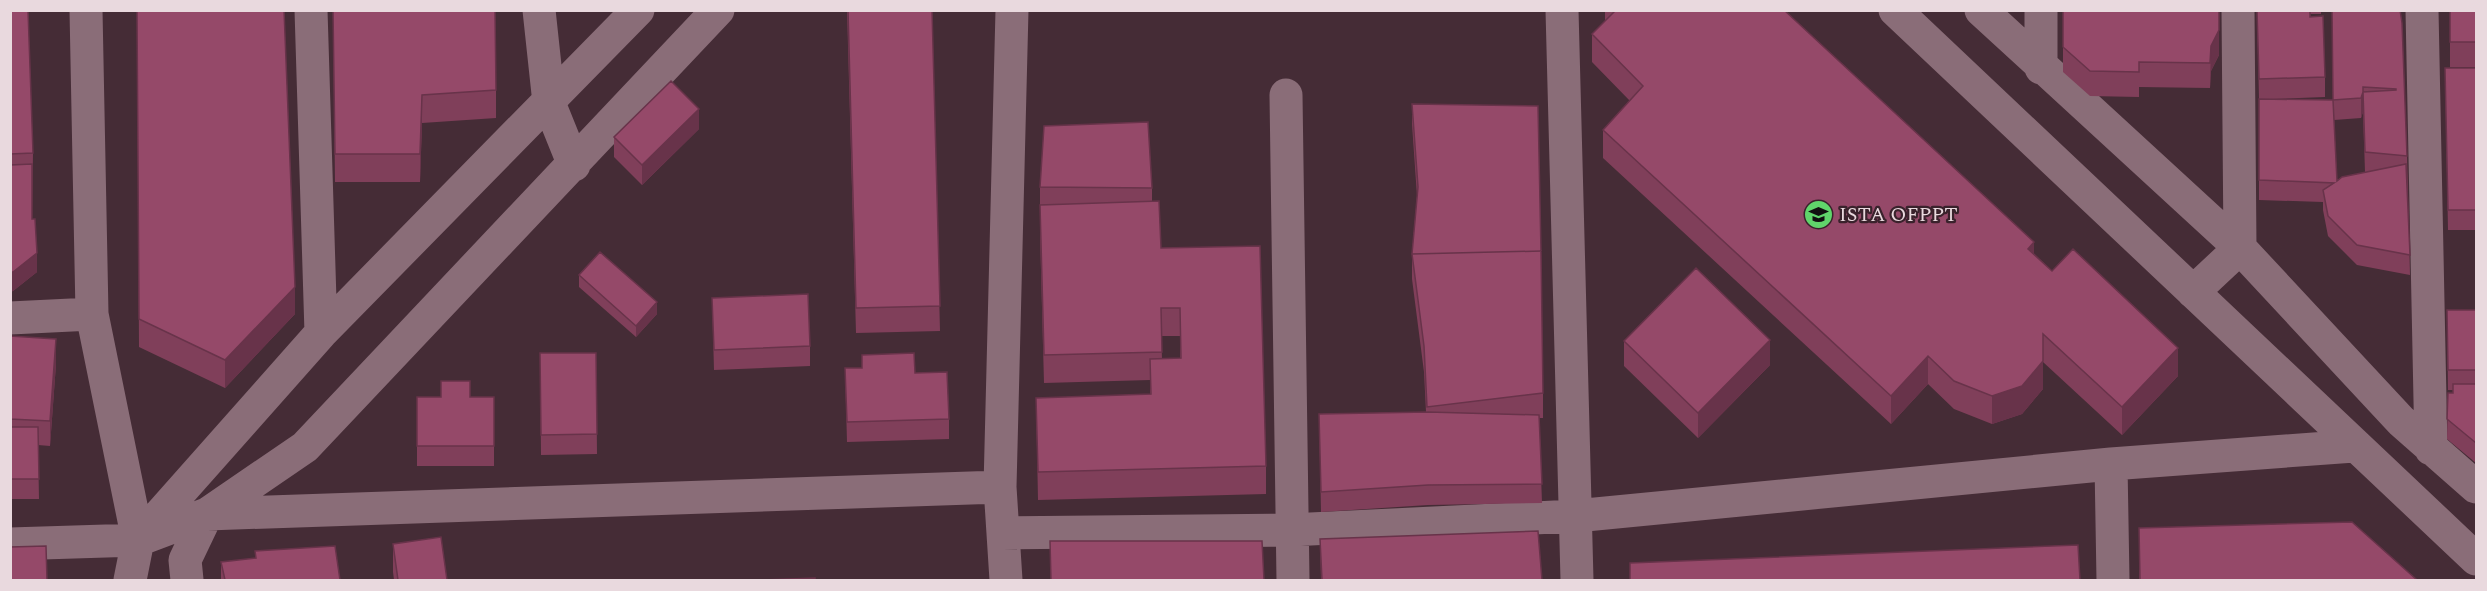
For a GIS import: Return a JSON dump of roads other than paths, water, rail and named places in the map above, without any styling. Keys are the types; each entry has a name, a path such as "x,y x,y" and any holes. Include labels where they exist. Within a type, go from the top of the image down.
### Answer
{"street":[{"path":"86,10 92,314 138,540 130,580"},
{"path":"311,10 321,333"},
{"path":"539,10 549,103 574,165"},
{"path":"138,540 321,333 638,10"},
{"path":"10,544 138,540 207,514 305,447 574,165 718,10"},
{"path":"1006,580 1000,487 1012,10"},
{"path":"1562,10 1577,580"},
{"path":"1895,10 2476,559"},
{"path":"1981,10 2041,68 2240,248 2431,449 2476,488"},
{"path":"2041,10 2041,68"},
{"path":"2193,292 2240,248 2238,10"},
{"path":"2422,10 2431,449"},
{"path":"1286,94 1290,530 1293,580"},
{"path":"10,318 92,314"},
{"path":"1003,533 1290,530 1575,516 2111,464 2354,446"},
{"path":"2111,464 2113,580"},
{"path":"207,514 1000,487"},
{"path":"187,580 185,560 207,514"}],"place":[{"name":"ISTA OFPPT","path":"1818,214"}]}
